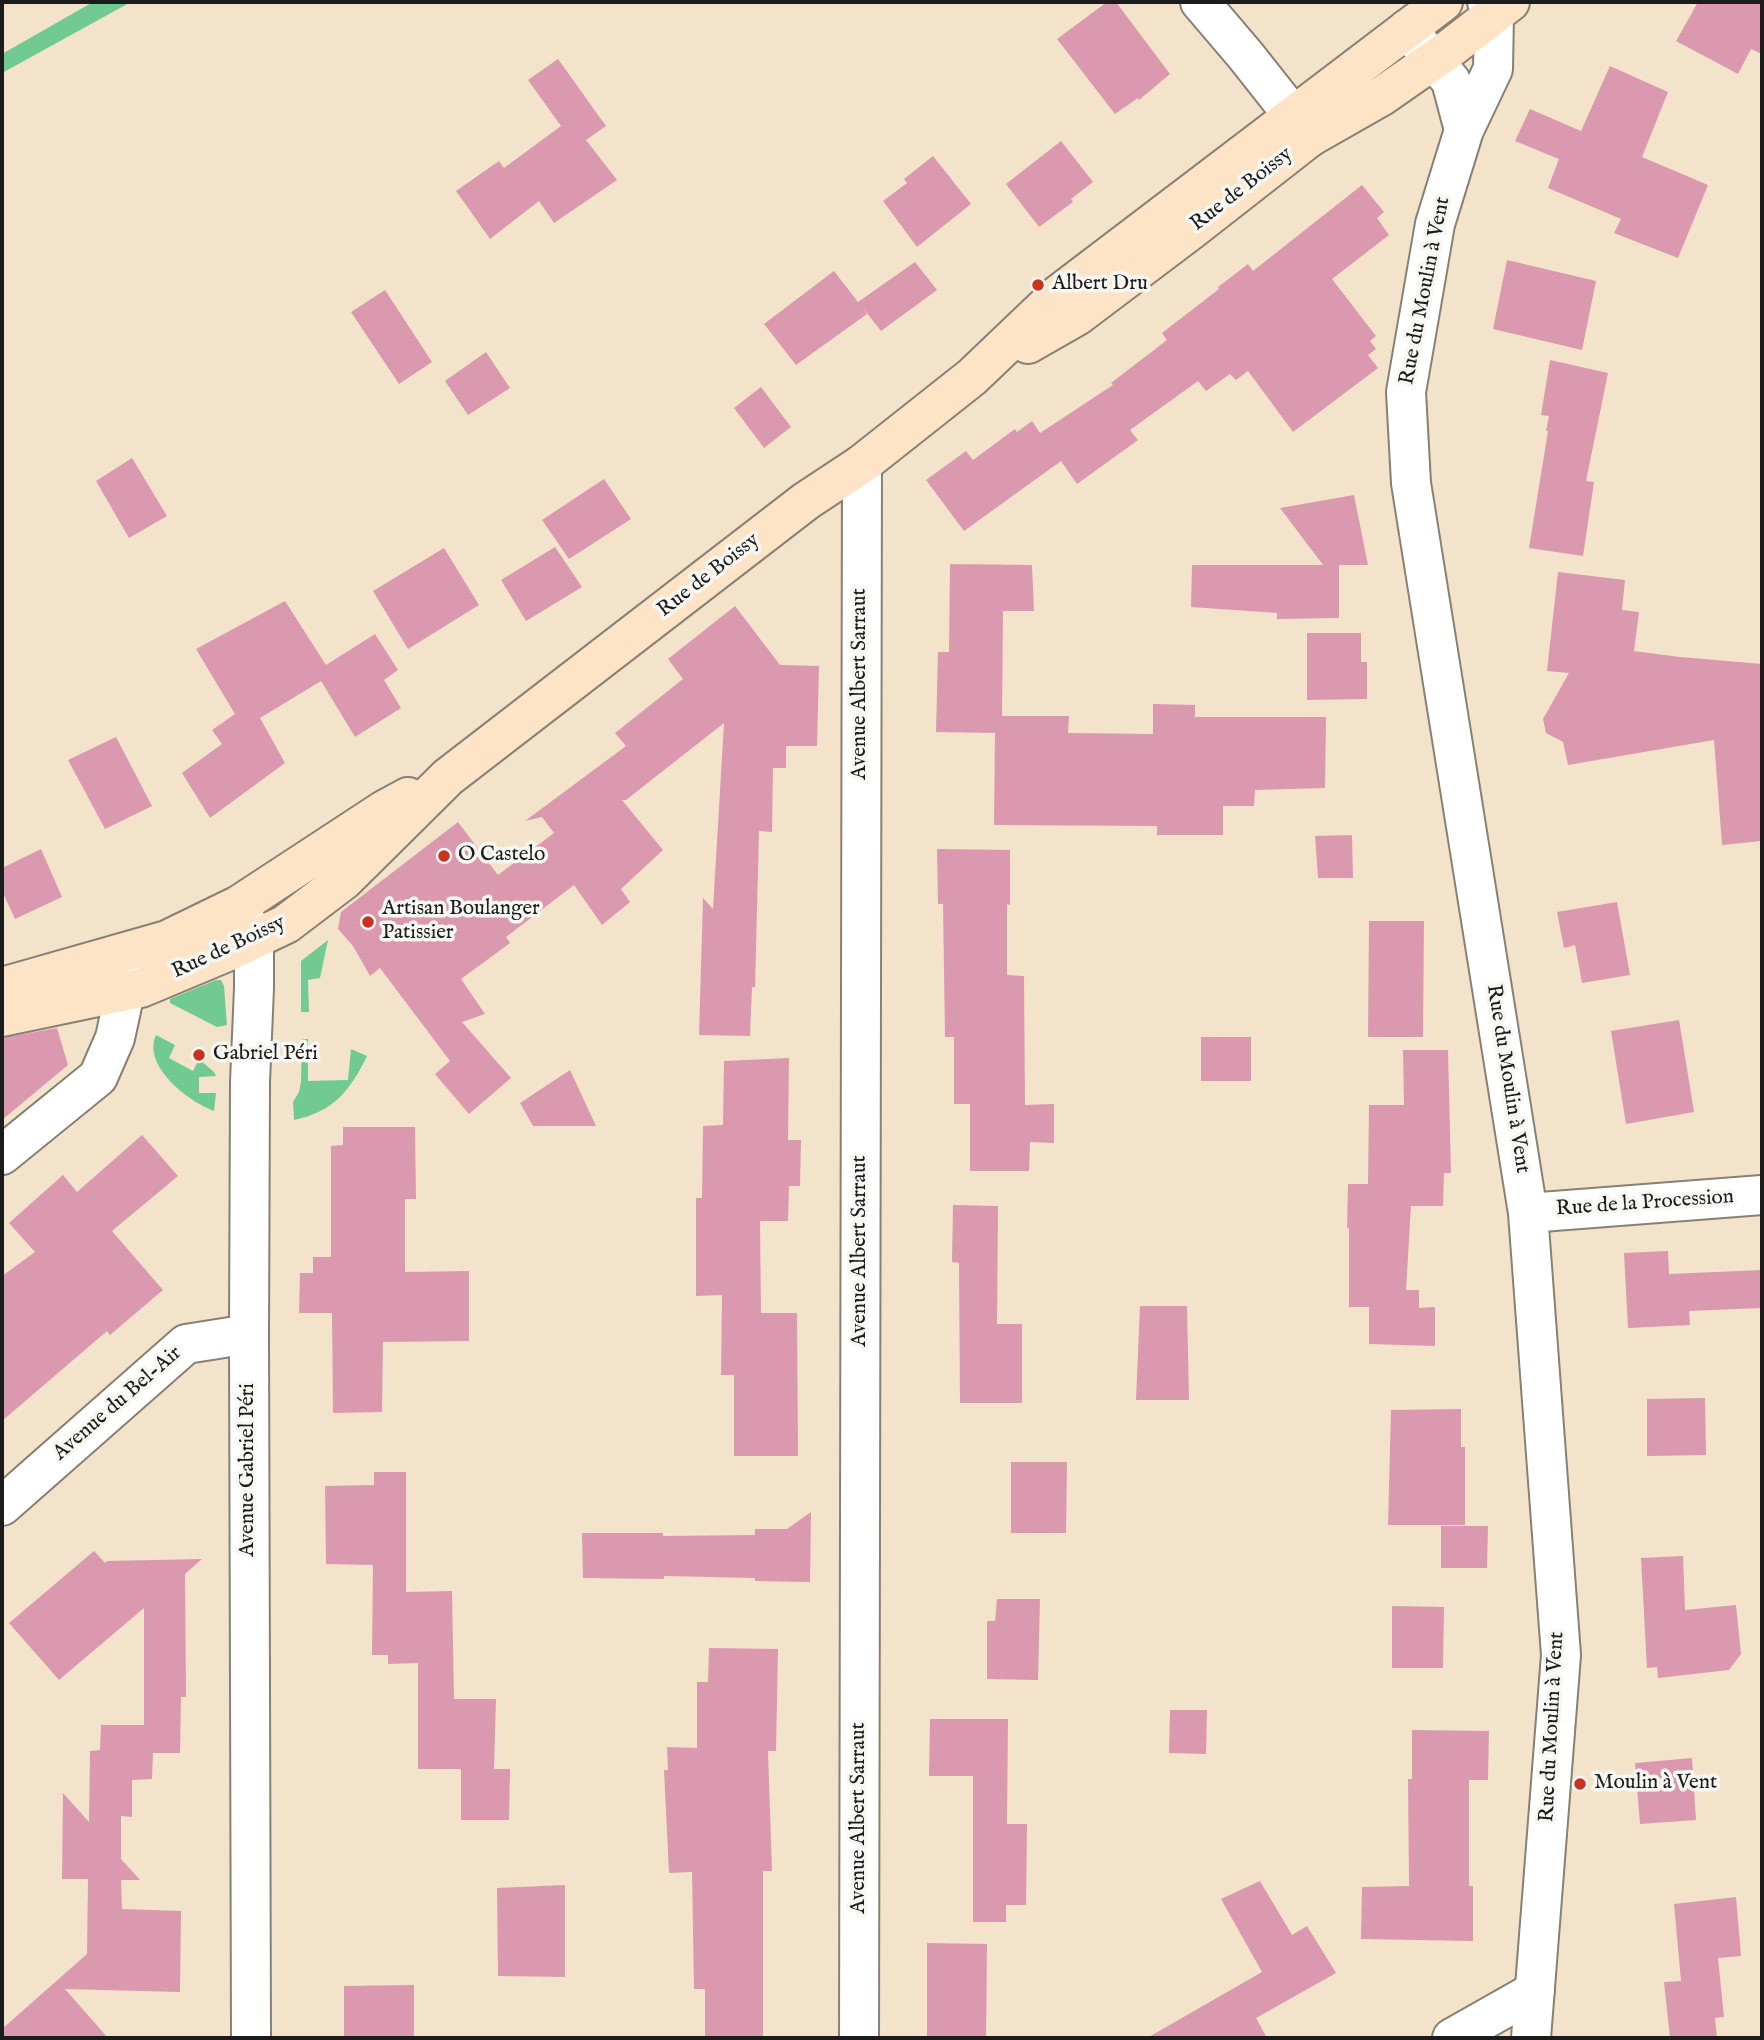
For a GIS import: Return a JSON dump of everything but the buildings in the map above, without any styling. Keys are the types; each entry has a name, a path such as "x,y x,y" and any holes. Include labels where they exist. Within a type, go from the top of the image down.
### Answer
{"street":[{"path":"1200,2 1301,127"},
{"name":"Rue de Boissy","path":"2,1017 125,992 153,983 285,924 344,880 448,777 806,501 862,464 972,377 1077,316 1191,230 1407,29 1443,2"},
{"name":"Rue de Boissy","path":"1301,127 1382,96 1433,60 1497,6"},
{"name":"Rue du Moulin à Vent","path":"1497,6 1493,69 1464,130 1435,224 1406,393 1411,483 1528,1213 1561,1655 1531,2038"},
{"path":"1407,29 1451,81 1464,130"},
{"name":"Avenue Albert Sarraut","path":"859,2038 862,464"},
{"name":"Rue de Boissy","path":"2,986 167,940 239,905 384,810 448,777"},
{"name":"Avenue Gabriel Péri","path":"239,905 254,939 250,1082 249,1334 251,2038"},
{"path":"2,1155 98,1077 115,1038 125,992 128,953"},
{"name":"Rue de la Procession","path":"1528,1213 1762,1195"},
{"name":"Avenue du Bel-Air","path":"2,1506 187,1344 249,1334"},
{"path":"1452,2038 1535,1991"}],"green space":[{"path":"93,2 131,2 2,73 2,54"},
{"path":"328,940 320,978 308,980 309,1012 301,1012 301,961"},
{"path":"221,980 224,986 227,1025 217,1027 170,1003 170,999"},
{"path":"156,1035 175,1045 169,1058 193,1071 199,1059 214,1072 216,1076 199,1077 199,1093 216,1093 214,1111 181,1091 161,1070 153,1047"},
{"path":"302,1039 308,1039 308,1081 348,1080 351,1049 367,1056 354,1080 339,1098 319,1112 294,1120 293,1102 301,1082"}],"place":[{"name":"Albert Dru","path":"1038,285"},
{"name":"O Castelo","path":"444,856"},
{"name":"Artisan Boulanger Patissier","path":"368,922"},
{"name":"Gabriel Péri","path":"199,1055"},
{"name":"Moulin à Vent","path":"1580,1784"}]}
